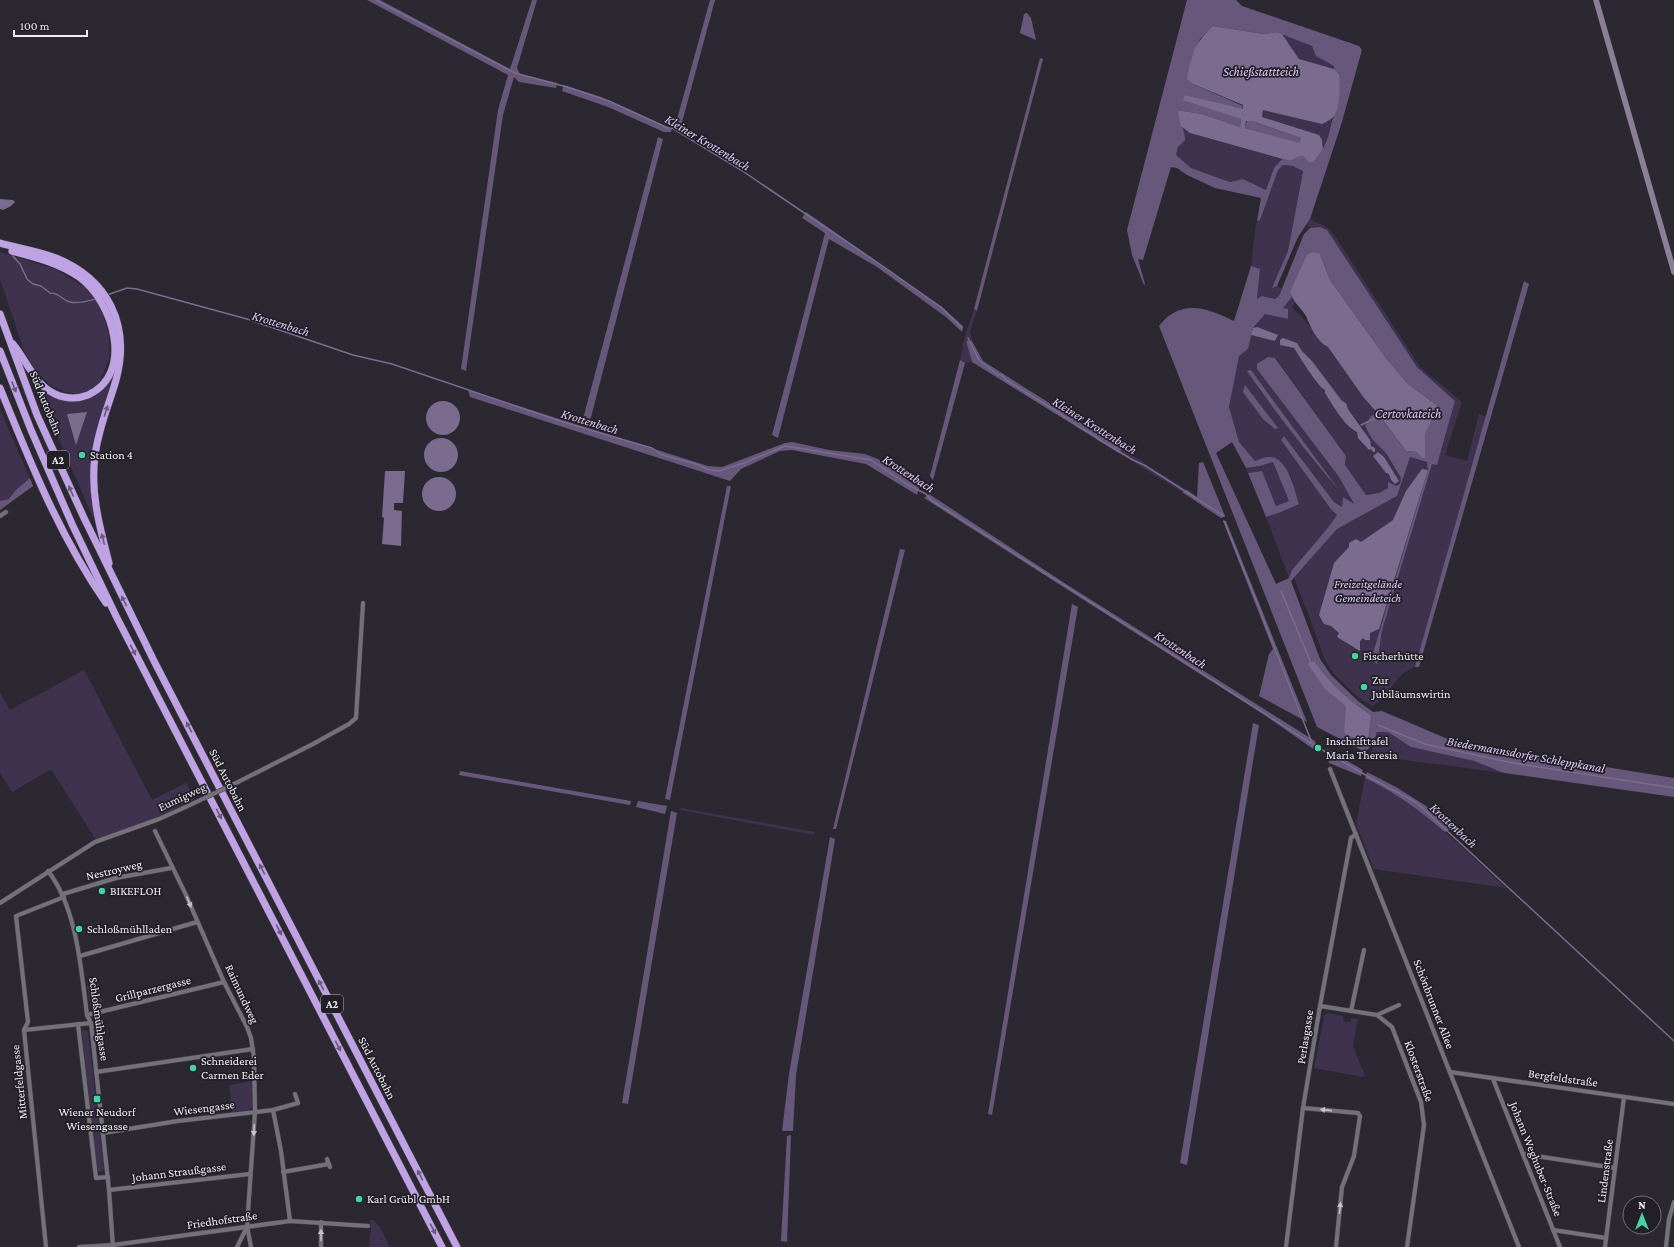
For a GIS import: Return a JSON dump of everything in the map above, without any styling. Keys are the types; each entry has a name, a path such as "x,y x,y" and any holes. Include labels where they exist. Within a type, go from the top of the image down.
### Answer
{"highway":[{"path":"0,244 54,257 70,264 84,273 117,319 120,333 119,364 116,380 98,435 94,474 96,513 112,577"},
{"path":"0,248 54,263 96,288"},
{"path":"9,340 22,355 27,365 43,386 56,395 69,398 82,398 102,386 109,375 113,363 114,334 105,301"},
{"name":"Süd Autobahn","path":"0,314 40,422 112,577 457,1247"},
{"name":"Süd Autobahn","path":"0,351 31,430 72,524 116,616 442,1247"},
{"path":"0,388 53,510 94,584 116,616"}],"main road":[{"path":"1596,0 1674,272"}],"street":[{"path":"0,516 6,512"},
{"name":"Eumigweg","path":"0,903 95,842 159,819 190,805 313,744 349,724 356,718 363,603"},
{"name":"Schönbrunner Allee","path":"1330,769 1519,1247"},
{"name":"Raimundweg","path":"155,831 171,868 186,895 224,982 248,1026 253,1049 255,1112 248,1226 251,1247"},
{"name":"Perlasgasse","path":"1286,1247 1303,1108 1320,1006 1351,838 1356,834"},
{"name":"Nestroyweg","path":"16,916 63,895 116,878 171,868"},
{"name":"Schloßmühlgasse","path":"48,871 63,895 80,956 87,1015 91,1022 108,1177 113,1246"},
{"name":"Mitterfeldgasse","path":"16,916 28,1022 24,1030 46,1247"},
{"path":"80,956 198,922"},
{"path":"1351,1011 1364,950"},
{"name":"Grillparzergasse","path":"87,1015 224,982"},
{"path":"1320,1006 1378,1015 1399,1004"},
{"name":"Klosterstraße","path":"1378,1015 1392,1027 1421,1102 1424,1125 1407,1247"},
{"path":"24,1030 91,1022"},
{"name":"Schloßmühlgasse","path":"78,1024 96,1178 108,1177"},
{"path":"96,1072 253,1049"},
{"name":"Bergfeldstraße","path":"1450,1072 1674,1104"},
{"name":"Johann Weghuber-Straße","path":"1493,1079 1560,1247"},
{"name":"Wiesengasse","path":"103,1133 273,1110 298,1103 295,1094"},
{"name":"Lindenstraße","path":"1605,1247 1624,1097"},
{"path":"1303,1108 1358,1113 1360,1116 1354,1156 1342,1186 1336,1247"},
{"path":"273,1110 284,1172 290,1221"},
{"path":"1523,1154 1615,1168"},
{"path":"284,1172 330,1166 327,1159"},
{"name":"Johann Straußgasse","path":"109,1190 250,1174"},
{"path":"1666,1247 1669,1219 1674,1202"},
{"name":"Friedhofstraße","path":"79,1247 113,1246 290,1221 368,1226"},
{"path":"321,1222 321,1247"},
{"path":"237,1247 248,1226"},
{"path":"1553,1230 1606,1238"}],"green space":[{"path":"1282,34 1312,46 1316,56 1335,66 1334,69 1299,59"},
{"path":"1263,109 1322,124 1332,118 1329,134 1323,149 1322,140 1262,117"},
{"path":"1181,126 1190,133 1282,159 1274,168 1266,190 1243,179 1230,182 1191,168 1176,155 1178,147 1185,135"},
{"path":"1283,165 1293,166 1303,170 1288,251 1273,287 1277,286 1282,289 1279,296 1275,299 1262,296 1257,299 1260,270 1251,266 1256,224 1260,219 1278,170"},
{"name":"Freizeitgelände Gemeindeteich","path":"1310,219 1327,227 1335,236 1420,367 1462,402 1445,455 1467,461 1479,414 1486,417 1415,667 1402,674 1384,697 1372,706 1358,697 1335,675 1325,660 1294,578 1337,529 1397,496 1410,457 1437,465 1455,401 1417,367 1327,230 1320,227 1310,228 1307,224"},
{"path":"0,252 57,270 91,291 100,304 109,335 109,359 99,384 82,394 65,392 50,385 36,371 24,351 0,279"},
{"path":"1292,297 1295,302 1292,307 1308,324 1324,345 1328,347 1364,398 1377,413 1375,413 1372,439 1386,453 1401,478 1400,484 1379,493 1366,495 1345,465 1346,456 1276,358 1257,364 1257,369 1339,477 1354,505 1343,498 1342,507 1334,502 1284,436 1281,440 1330,508 1337,515 1292,570 1289,578 1266,517 1298,504 1291,476 1268,457 1255,461 1239,442 1229,407 1239,356 1248,349 1251,335 1275,341 1278,336 1258,328 1253,328 1265,314 1283,308","holes":["1297,343 1342,402 1346,403 1348,409 1361,425 1371,446 1357,432 1352,430 1325,393 1325,390 1308,370 1294,348","1251,370 1336,487 1290,431 1248,372","1378,452 1399,481 1395,484 1374,456"]},
{"path":"974,309 977,311 970,332 972,341 966,341 972,362 965,363 960,360 964,339"},
{"path":"117,366 96,434 97,527 32,377 45,391 52,394 66,397 92,396"},
{"path":"0,409 33,486 0,510"},
{"path":"1122,449 1187,490 1182,492 1119,453"},
{"path":"1273,462 1289,501 1276,506 1262,471 1248,473 1246,468"},
{"path":"84,670 152,800 186,783 195,799 138,826 96,840 51,769 12,792 0,773 0,692 10,710"},
{"path":"1377,732 1389,732 1411,747 1474,761 1504,773 1404,760 1371,753"},
{"path":"1365,778 1404,800 1440,827 1506,888 1374,869 1356,824"},
{"path":"681,808 815,832 814,835 680,810"},
{"path":"99,984 103,1009 95,1011 91,1008 87,986"},
{"path":"1328,1013 1343,1016 1344,1022 1351,1022 1351,1018 1358,1019 1353,1046 1365,1076 1363,1077 1314,1068 1324,1016"},
{"path":"83,1030 88,1032 104,1168 103,1171 100,1172 97,1170 82,1033"},
{"path":"252,1081 253,1106 249,1110 232,1112 229,1085"},
{"path":"370,1220 373,1220 380,1227 390,1247 369,1247 371,1229"}],"shaded area":[{"path":"367,0 380,0 510,69 532,0 537,0 517,68 520,74 557,83 556,88 519,82 514,77 503,115 466,371 461,369 498,110 508,75"},
{"path":"710,0 715,0 681,126 676,123"},
{"path":"1187,0 1236,0 1242,6 1359,46 1362,50 1341,125 1310,219 1298,237 1277,286 1272,288 1288,251 1303,171 1293,166 1283,165 1278,170 1260,220 1257,221 1261,198 1215,188 1187,175 1177,168 1171,167 1143,260 1138,259 1144,285 1132,255 1127,230","holes":["1213,26 1264,34 1276,32 1312,46 1316,56 1334,66 1334,69 1339,74 1336,113 1332,121 1328,138 1321,152 1314,162 1309,163 1303,156 1299,155 1290,161 1282,159 1274,168 1266,190 1243,179 1230,182 1191,168 1176,155 1178,147 1185,140 1177,110 1202,114 1240,127 1241,119 1185,95 1242,110 1243,106 1193,84 1191,59 1200,39"]},
{"path":"1027,13 1031,18 1036,40 1020,33 1024,14"},
{"path":"1040,58 1043,59 977,311 974,309"},
{"path":"564,85 601,97 672,129 671,132 664,132 608,107 562,91"},
{"path":"1247,120 1301,138 1299,144 1245,128"},
{"path":"658,137 663,139 590,421 583,419"},
{"path":"806,212 942,307 963,326 962,332 946,317 877,267 829,239 778,438 772,435 825,233 802,218"},
{"path":"1320,227 1327,230 1417,367 1455,401 1437,465 1432,464 1382,630 1377,664 1371,660 1428,470 1427,462 1410,457 1397,496 1337,529 1291,581 1320,659 1331,675 1358,701 1373,712 1382,711 1457,743 1674,778 1674,797 1504,773 1474,761 1411,747 1388,732 1377,732 1373,744 1365,752 1317,727 1159,326 1167,317 1176,312 1195,308 1214,312 1234,321 1251,266 1260,269 1257,299 1262,296 1275,299 1279,296 1304,234 1310,228","holes":["1320,254 1330,280 1386,358 1408,384 1438,406 1425,435 1425,459 1422,458 1418,452 1406,451 1377,413 1371,416 1365,426 1372,439 1386,453 1401,478 1400,484 1396,486 1388,482 1388,488 1379,493 1366,495 1345,465 1346,456 1275,358 1268,357 1257,364 1257,369 1339,477 1354,504 1343,497 1342,507 1334,502 1284,436 1281,440 1330,508 1337,515 1292,570 1289,578 1276,584 1216,453 1232,442 1246,468 1273,462 1289,501 1276,506 1262,471 1248,473 1266,517 1299,504 1289,474 1280,461 1267,457 1255,461 1239,442 1229,407 1239,356 1248,349 1253,328 1265,314 1288,319 1288,309 1283,308 1292,297 1290,292","1315,662 1340,691 1371,715 1346,717 1346,706"]},
{"path":"1524,281 1529,284 1419,667 1415,667"},
{"path":"966,341 972,341 983,361 1122,449 1119,453 972,362"},
{"path":"960,360 965,363 933,480 930,476"},
{"path":"1251,370 1339,490 1303,447 1269,402 1247,371"},
{"path":"1245,385 1278,428 1275,429 1263,419 1243,392"},
{"path":"468,390 708,466 722,467 785,443 792,442 829,450 865,454 880,460 919,488 917,495 866,464 792,450 780,451 741,469 730,481 470,397"},
{"path":"1203,462 1225,516 1221,518 1182,492 1187,490 1197,497 1199,463"},
{"path":"30,478 33,486 0,510 0,501 9,499 16,490"},
{"path":"727,486 731,486 670,800 665,799"},
{"path":"929,494 1066,584 1315,741 1319,753 1266,716 924,498"},
{"path":"1223,521 1226,521 1307,722 1259,696 1269,654 1273,649"},
{"path":"900,549 905,550 836,829 833,829"},
{"path":"1072,604 1078,607 992,1115 988,1114"},
{"path":"1253,723 1259,725 1187,1165 1180,1163"},
{"path":"1327,749 1363,770 1361,776 1329,763"},
{"path":"460,771 631,801 630,805 459,775"},
{"path":"1367,772 1396,787 1426,806 1450,829 1445,832 1407,802 1365,778"},
{"path":"638,801 667,806 665,814 636,807"},
{"path":"671,811 677,813 628,1104 622,1103"},
{"path":"830,837 835,839 796,1075 793,1131 782,1131 789,1074"},
{"path":"791,1135 787,1242 781,1241 787,1136"}],"water":[{"name":"Schießstattteich","path":"1213,26 1264,34 1276,32 1282,34 1299,59 1334,69 1339,74 1340,83 1337,111 1332,118 1322,124 1263,110 1262,117 1319,135 1322,140 1323,149 1314,162 1309,163 1303,156 1299,156 1290,161 1190,133 1181,126 1177,110 1202,114 1240,127 1241,119 1183,100 1185,95 1243,109 1243,105 1193,84 1187,79 1192,56 1198,44","holes":["1246,121 1252,121 1301,138 1299,143 1245,128"]},
{"path":"0,199 13,200 15,202 3,210 0,209"},
{"name":"Certovkateich","path":"1313,252 1320,254 1330,280 1386,358 1408,384 1438,406 1425,435 1425,459 1422,458 1417,452 1406,451 1380,416 1364,398 1328,347 1317,338 1306,316 1293,299 1290,292 1307,255"},
{"path":"1257,327 1278,335 1275,341 1251,335 1253,328"},
{"path":"1283,338 1297,343 1342,401 1346,403 1348,409 1370,440 1371,446 1375,448 1375,452 1371,449 1369,450 1358,438 1357,432 1343,420 1325,393 1325,390 1313,378 1294,348 1280,345 1280,340"},
{"path":"443,401 455,406 460,418 455,430 443,435 431,430 426,418 431,406"},
{"path":"87,412 76,445 67,414"},
{"path":"438,438 444,438 453,443 457,449 457,461 453,467 444,472 438,472 429,467 424,458 424,452 429,443"},
{"path":"1378,452 1384,457 1399,481 1395,484 1391,480 1389,474 1386,473 1373,456"},
{"path":"1422,469 1428,470 1379,629 1370,633 1370,640 1365,640 1363,638 1360,641 1360,651 1337,637 1339,633 1331,626 1324,624 1319,615 1334,563 1349,547 1349,543 1356,539 1361,542 1393,520 1406,491"},
{"path":"385,471 405,471 403,503 394,503 394,510 402,511 401,546 382,544"},
{"path":"439,477 451,482 456,494 451,506 439,511 427,506 422,494 427,482"},
{"path":"1310,662 1315,662 1340,691 1371,715 1368,738 1365,741 1360,741 1344,733 1346,706 1325,689 1308,664"}],"waterway":[{"name":"Kleiner Krottenbach","path":"376,0 515,73 567,87 609,101 668,128 672,128 741,170 884,267 942,308 962,328"},
{"name":"Krottenbach","path":"12,255 20,264 27,279 33,284 41,286 50,293 54,293 73,303 96,299"},
{"name":"Krottenbach","path":"107,295 127,288 137,289 247,319 353,355 392,364 563,422 652,448 662,455 696,464 709,470 719,471 744,463 785,446 871,460 1312,744 1417,803 1674,1041"},
{"name":"Kleiner Krottenbach","path":"968,338 979,360 998,375 1002,375 1006,380 1079,427 1133,460 1144,465 1224,516"},
{"path":"1361,425 1380,416"},
{"name":"Kleiner Krottenbach","path":"1224,521 1262,615"},
{"name":"Biedermannsdorfer Schleppkanal","path":"1281,591 1311,663"},
{"name":"Kleiner Krottenbach","path":"1262,616 1312,743"},
{"name":"Biedermannsdorfer Schleppkanal","path":"1378,725 1425,744 1513,763 1674,788"}],"place":[{"name":"Station 4","path":"82,455"},
{"name":"Fischerhütte","path":"1355,656"},
{"name":"Zur Jubiläumswirtin","path":"1364,687"},
{"name":"Inschrifttafel Maria Theresia","path":"1318,748"},
{"name":"BIKEFLOH","path":"102,891"},
{"name":"Schloßmühlladen","path":"79,929"},
{"name":"Schneiderei Carmen Eder","path":"193,1068"},
{"name":"Wiener Neudorf Wiesengasse","path":"97,1099"},
{"name":"Karl Grübl GmbH","path":"359,1199"}]}
